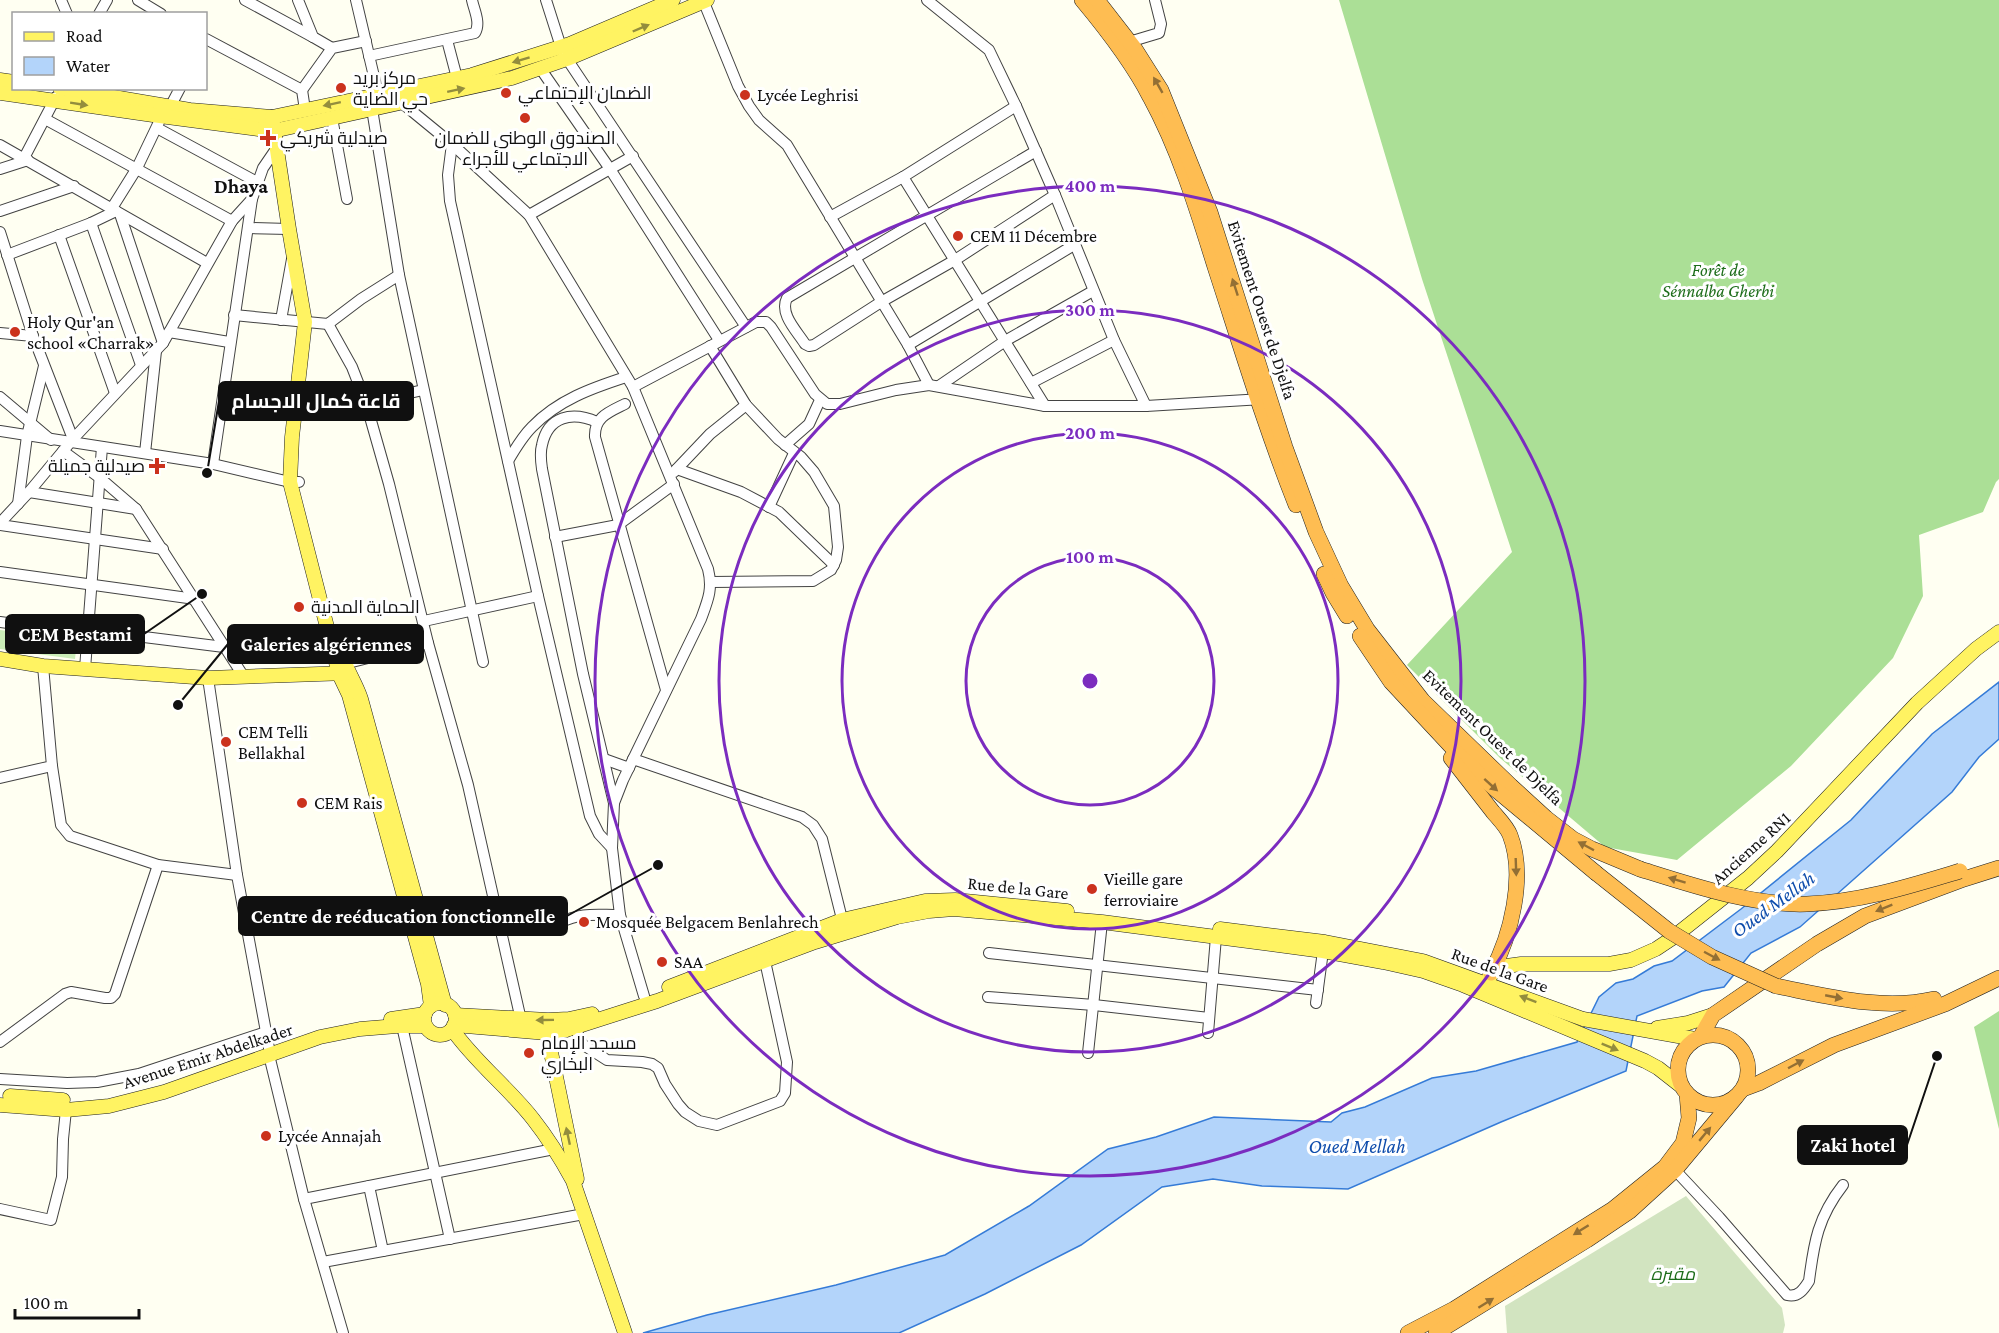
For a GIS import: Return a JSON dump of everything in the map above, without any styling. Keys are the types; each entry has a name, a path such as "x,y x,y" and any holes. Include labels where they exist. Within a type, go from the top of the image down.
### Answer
{"highway":[{"name":"Evitement Ouest de Djelfa","path":"1082,0 1125,55 1151,97 1173,146 1264,399 1316,532 1341,586 1366,629 1423,701 1511,786 1573,839 1612,858 1640,869 1738,896 1806,904 1862,898 1999,861"},
{"name":"Evitement Ouest de Djelfa","path":"1097,0 1130,42 1161,90 1192,165 1229,269 1264,399"},
{"path":"1264,399 1272,443 1333,594 1391,682 1510,833 1516,860 1516,887 1511,920 1501,954 1486,983"},
{"path":"1391,682 1460,756 1495,789 1669,932 1712,957 1776,986 1852,1001 1915,1004 1969,993"},
{"path":"1408,1333 1454,1309 1613,1209 1665,1167 1683,1143 1689,1118 1684,1090 1678,1074 1678,1062 1683,1051 1698,1037 1713,1015 1817,944 1866,916 1999,868"},
{"path":"1684,1090 1696,1101 1706,1105 1727,1103 1740,1093 1834,1045 1945,1004 1999,978"},
{"path":"1436,1333 1614,1223 1675,1170 1740,1093 1748,1079 1747,1057 1733,1040 1723,1035 1712,1034 1698,1037"}],"main road":[{"path":"400,97 512,78 540,68 564,52 674,0"},
{"path":"0,93 59,91 162,117 273,124 332,118 457,78 564,52 683,5 704,1"},
{"path":"273,124 305,110 377,103"},
{"path":"273,124 305,322 292,437 294,482 344,670 358,689 364,708 440,1019 532,1118 573,1181 623,1328"},
{"name":"Ancienne RN1","path":"1486,983 1499,967 1521,964 1619,962 1631,960 1656,949 1671,939 1778,851 1917,703 1960,663 1999,632"},
{"path":"0,659 43,666 208,678 244,678 344,670"},
{"name":"Rue de la Gare","path":"440,1019 547,1033 575,1027 844,927 925,902 955,900 1325,942 1423,961 1583,1019 1698,1037"},
{"name":"Rue de la Gare","path":"440,1019 569,1019 646,1000 765,961 815,942 844,927 929,911 954,909 1102,922 1323,951 1486,983 1576,1033 1658,1068 1684,1090"},
{"path":"1646,1030 1688,1023 1713,1015"},
{"name":"Avenue Emir Abdelkader","path":"0,1096 66,1101 106,1097 161,1084 320,1037 360,1029 402,1026 440,1019"},
{"name":"Avenue Emir Abdelkader","path":"0,1104 66,1110 109,1106 205,1078 269,1051 351,1023 440,1019"},
{"path":"547,1033 584,1214"}],"street":[{"path":"138,0 158,12"},
{"path":"245,0 332,48 366,41"},
{"path":"298,0 313,37"},
{"path":"356,0 377,103 399,275 483,662"},
{"path":"369,56 468,35 477,30 478,23 472,0"},
{"path":"546,0 564,52 746,327"},
{"path":"927,0 989,50 1055,195 1114,340 1146,406"},
{"path":"1130,42 1159,33 1161,24 1155,0"},
{"path":"704,1 738,86 749,106 759,120 787,145 934,386"},
{"path":"447,39 457,78"},
{"path":"207,41 302,90"},
{"path":"305,110 302,90 332,48"},
{"path":"540,68 610,169 715,343 746,405 814,472 834,506 838,547 836,560 831,570 813,581 797,583 711,582"},
{"path":"7,255 116,211 162,117 179,90"},
{"path":"0,169 26,159 59,91"},
{"path":"400,97 529,215 633,387 674,476 708,569 711,582 710,596 614,803"},
{"path":"830,217 903,177 1016,106"},
{"path":"162,117 257,182"},
{"path":"332,118 347,199"},
{"path":"45,119 232,221"},
{"path":"452,144 448,175 450,201 538,596 590,816 599,834 612,848"},
{"path":"0,145 207,263"},
{"path":"213,464 252,199 263,168 276,149"},
{"path":"1036,151 787,298 784,309 787,317 805,344 814,345 881,302 955,260 1055,195"},
{"path":"529,215 633,156"},
{"path":"903,177 1045,406"},
{"path":"0,211 74,186"},
{"path":"0,524 69,444 159,347 232,221 252,199"},
{"path":"116,211 159,347 145,453"},
{"path":"91,223 141,364"},
{"path":"249,228 289,229"},
{"path":"0,232 69,444 100,478 136,509 244,678"},
{"path":"59,235 115,393"},
{"path":"908,345 1074,245"},
{"path":"281,320 293,252"},
{"path":"234,315 328,324 361,299 399,275"},
{"path":"934,386 1005,341 1093,291"},
{"path":"633,387 756,321 766,322 771,327 820,400 833,405 896,390 934,386 1045,406 1146,406 1264,399"},
{"path":"328,324 352,367 366,403 389,484 428,643 468,785 521,1020"},
{"path":"169,332 230,342"},
{"path":"0,333 33,336"},
{"path":"1031,383 1114,340"},
{"path":"18,504 27,436 45,365"},
{"path":"508,461 522,439 541,419 585,391 626,377"},
{"path":"366,403 423,390"},
{"path":"0,397 52,440"},
{"path":"785,445 809,424 820,400"},
{"path":"625,404 602,416 597,422 595,437 666,690"},
{"path":"555,537 618,525 674,476 710,434 746,405"},
{"path":"597,422 585,417 571,416 556,420 547,430 541,446 542,469 583,674 614,803 612,848 620,915 646,1000"},
{"path":"0,431 69,444 213,464 294,482"},
{"path":"85,669 102,447"},
{"path":"770,507 794,453"},
{"path":"674,476 741,492 779,512 834,565"},
{"path":"29,492 136,509"},
{"path":"0,524 163,549"},
{"path":"0,572 195,599"},
{"path":"424,621 538,596"},
{"path":"0,622 224,647"},
{"path":"344,670 428,643"},
{"path":"43,666 52,766 61,825 65,832 70,836 158,865 237,875"},
{"path":"208,678 237,875 269,1051 304,1199 344,1333"},
{"path":"604,759 631,764 802,817 813,825 822,839 844,927"},
{"path":"0,778 52,766"},
{"path":"0,1042 65,994 71,992 111,998 115,994 158,865"},
{"path":"560,924 574,916 587,914 620,915"},
{"path":"1088,1053 1102,922"},
{"path":"1208,1033 1216,937"},
{"path":"1316,1002 1323,951"},
{"path":"989,953 1318,990"},
{"path":"575,1027 582,1044 607,1060 642,1062 658,1068 665,1083 685,1112 699,1121 717,1125 780,1101 785,1093 787,1062 765,961"},
{"path":"988,997 1094,1005 1209,1018"},
{"path":"402,1026 450,1239"},
{"path":"0,1079 67,1083 97,1082 139,1074 266,1032"},
{"path":"0,1209 51,1220 62,1178 66,1110"},
{"path":"304,1199 554,1149"},
{"path":"1675,1170 1787,1295 1792,1296 1805,1288 1809,1281 1820,1222 1831,1200 1843,1185"},
{"path":"369,1186 383,1251"},
{"path":"322,1262 584,1214"}],"green space":[{"name":"Forêt de Sénnalba Gherbi","path":"1339,0 1999,0 1999,479 1983,512 1919,535 1923,596 1893,658 1791,766 1677,860 1605,847 1500,758 1407,665 1512,552 1422,279"},
{"path":"0,630 77,640 75,659 0,649"},
{"path":"1999,1011 1999,1129 1974,1027"},
{"name":"مقبرة","path":"1686,1196 1782,1308 1785,1325 1783,1333 1507,1333 1505,1306"}],"water":[{"name":"Oued Mellah","path":"1999,682 1999,739 1979,757 1952,792 1800,927 1751,953 1724,987 1702,991 1637,1016 1626,1071 1501,1122 1348,1189 1262,1186 1213,1179 1162,1187 1081,1245 985,1294 899,1333 643,1333 945,1255 1029,1206 1108,1149 1156,1137 1214,1117 1331,1122 1342,1113 1365,1107 1432,1078 1476,1071 1577,1042 1599,997 1616,983 1633,979 1654,966 1672,961 1741,909 1851,820 1932,734"}],"place":[{"name":"مركز بريد حي الضاية","path":"341,88"},
{"name":"الضمان الإجتماعي","path":"506,93"},
{"name":"Lycée Leghrisi","path":"745,95"},
{"name":"الصندوق الوطني للضمان الاجتماعي للأجراء","path":"525,118"},
{"name":"صيدلية شريكي","path":"268,138"},
{"name":"CEM 11 Décembre","path":"958,236"},
{"name":"Holy Qur'an school «Charrak»","path":"15,332"},
{"name":"صيدلية جميلة","path":"157,466"},
{"name":"قاعة كمال الاجسام","path":"207,473"},
{"name":"CEM Bestami","path":"202,594"},
{"name":"الحماية المدنية","path":"299,607"},
{"name":"Galeries algériennes","path":"178,705"},
{"name":"CEM Telli Bellakhal","path":"226,742"},
{"name":"CEM Rais","path":"302,803"},
{"name":"Centre de reéducation fonctionnelle","path":"658,865"},
{"name":"Vieille gare ferroviaire","path":"1092,889"},
{"name":"Mosquée Belgacem Benlahrech","path":"584,922"},
{"name":"SAA","path":"662,962"},
{"name":"مسجد الإمام البخاري","path":"529,1053"},
{"name":"Zaki hotel","path":"1937,1056"},
{"name":"Lycée Annajah","path":"266,1136"}],"district":[{"name":"Dhaya","path":"241,186"}]}
